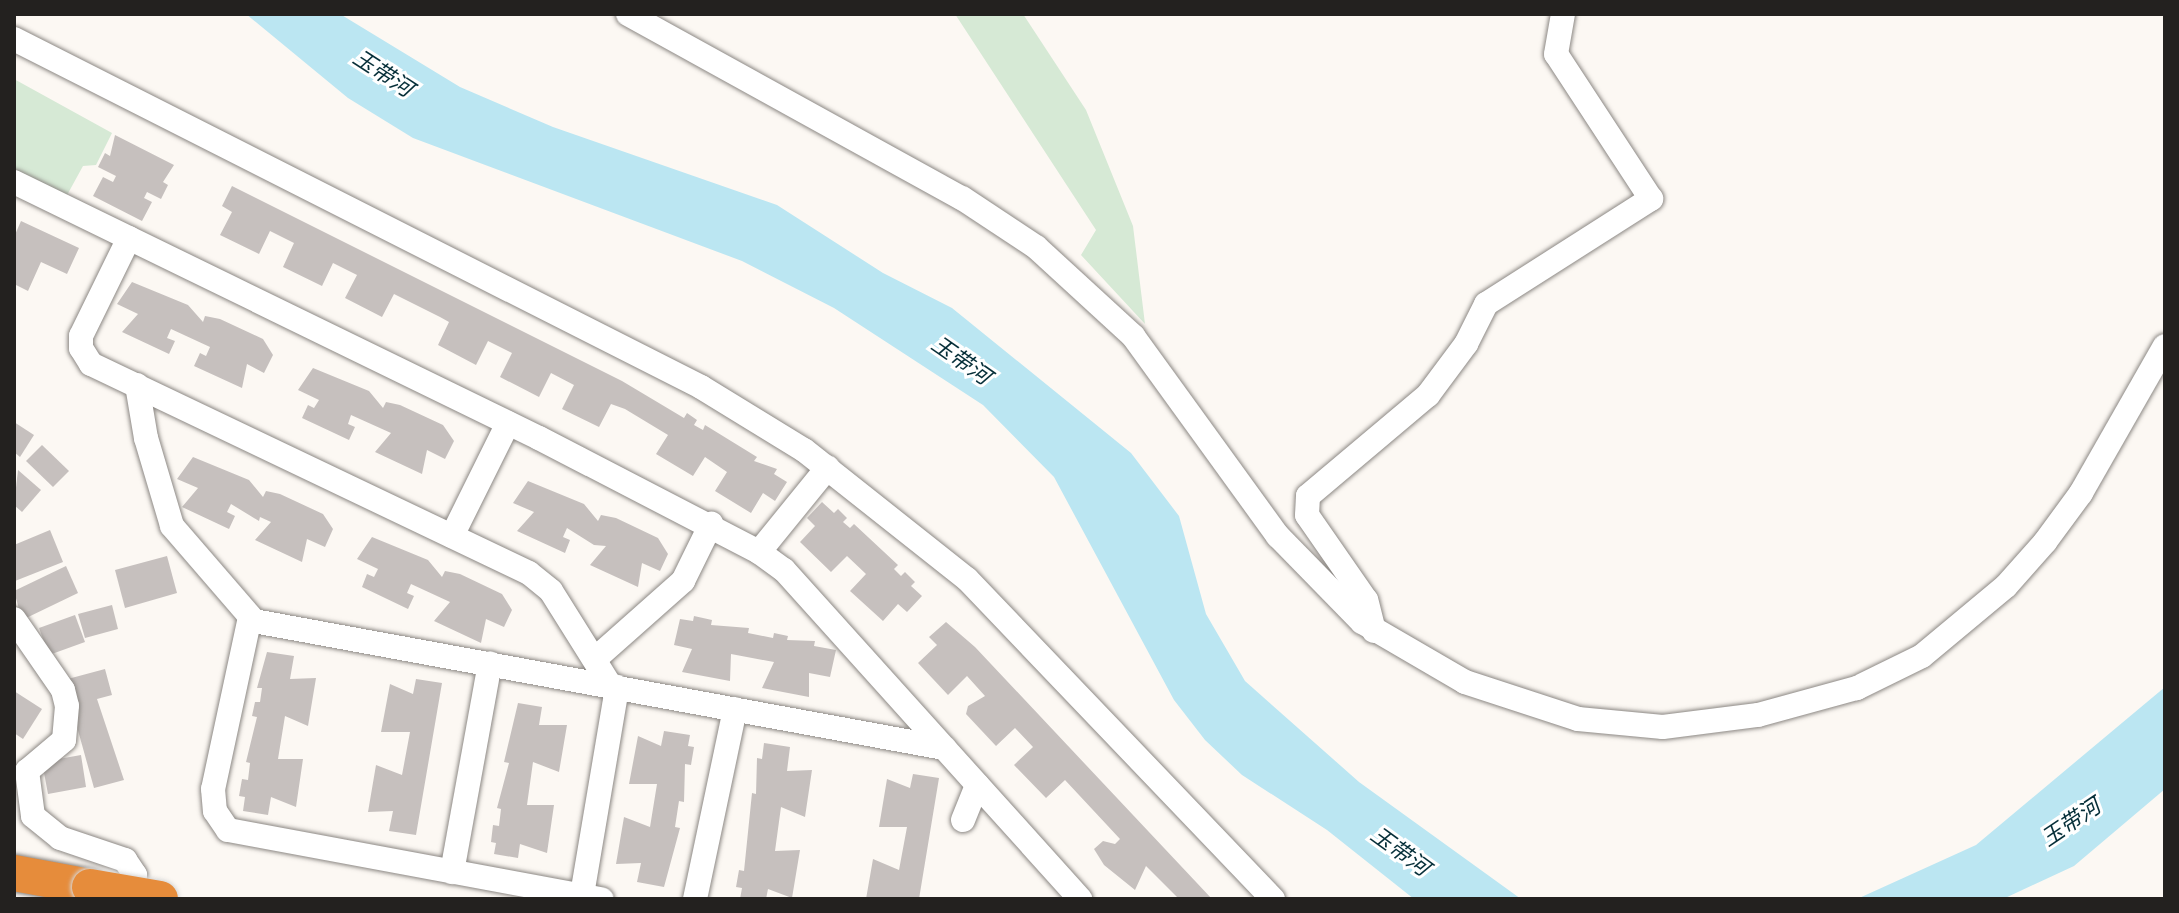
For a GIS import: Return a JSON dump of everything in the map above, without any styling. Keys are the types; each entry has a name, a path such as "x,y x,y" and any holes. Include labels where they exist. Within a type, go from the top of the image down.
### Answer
{"highway":[{"path":"14,873 160,899"}],"street":[{"path":"628,14 962,198 1070,274 1160,368 1287,547 1374,631 1495,695 1559,715 1618,725 1711,723 1840,695 1922,656 2006,586 2081,493 2165,346"},
{"path":"1374,631 1366,600 1307,515 1308,496 1428,395 1466,344 1486,304 1651,199 1556,54 1563,14"},
{"path":"14,39 701,387 828,467 967,579 1273,899"},
{"path":"14,182 508,423 711,524 759,552 784,570 1080,899"},
{"path":"129,238 81,336 81,348 91,364 539,579 614,686 592,897 238,834 220,821 213,789 250,617"},
{"path":"137,385 146,438 172,526 250,617 944,748"},
{"path":"452,536 508,423"},
{"path":"759,552 828,467"},
{"path":"595,659 683,581 711,524"},
{"path":"14,619 63,690 67,706 64,740 24,756 25,782 36,821 60,838 125,860 135,875 130,899"},
{"path":"452,872 490,663"},
{"path":"695,899 735,709"},
{"path":"963,820 977,785"}],"green space":[{"path":"955,14 1023,14 1086,110 1133,226 1145,324 1081,255 1096,230"},
{"path":"14,79 112,133 96,165 83,166 66,197 14,171"}],"water":[{"name":"玉带河","path":"246,14 340,14 460,87 553,127 777,205 883,273 952,308 1131,453 1179,516 1206,614 1245,681 1359,782 1521,899 1414,899 1327,830 1242,775 1205,740 1174,700 1054,477 983,405 834,308 742,261 413,138 348,98"},
{"name":"玉带河","path":"2165,687 2165,789 2074,866 2003,899 1857,899 1976,845"}],"building":[{"path":"115,135 174,165 163,182 168,185 161,199 147,192 144,198 152,202 142,221 93,196 103,177 113,182 116,176 98,167 105,153 110,156"},
{"path":"232,186 622,381 684,418 687,413 697,420 694,425 703,430 705,425 757,457 754,461 777,469 774,474 787,482 775,501 763,493 751,513 715,491 727,472 705,457 693,476 656,454 668,435 625,409 611,404 599,427 562,409 574,385 551,373 539,397 500,377 512,353 488,341 476,365 438,345 449,322 440,317 394,294 382,317 345,298 357,275 333,263 322,286 283,267 294,243 270,231 259,254 220,235 232,212 222,206"},
{"path":"21,221 79,248 67,274 41,262 28,291 14,284 14,237"},
{"path":"132,282 188,305 203,322 205,316 220,319 263,339 273,355 264,373 247,364 242,388 194,366 200,353 206,356 210,347 171,329 167,338 175,341 169,354 122,332 138,314 117,304"},
{"path":"313,368 369,391 383,408 386,402 400,405 443,425 454,441 445,459 427,450 422,474 375,452 391,433 351,415 348,424 355,427 349,440 302,418 308,405 314,408 319,400 298,390"},
{"path":"14,422 34,435 20,457 14,452"},
{"path":"42,445 69,471 53,487 26,461"},
{"path":"193,457 249,480 263,497 266,491 280,494 323,514 333,529 325,547 307,539 302,562 255,540 271,522 260,517 259,521 231,504 227,512 235,516 229,529 182,507 198,488 177,479"},
{"path":"18,470 41,490 22,512 14,505"},
{"path":"528,481 584,504 598,521 601,515 616,518 658,538 668,554 660,571 642,563 638,587 590,565 606,546 594,545 567,528 563,537 570,540 565,553 517,531 534,512 513,503"},
{"path":"822,502 834,513 838,509 847,518 843,522 850,528 854,524 898,565 894,569 901,576 905,572 915,582 911,586 922,596 907,612 898,604 883,621 850,591 866,574 847,556 831,572 800,542 815,526 807,518"},
{"path":"50,530 63,562 15,581 14,545"},
{"path":"372,537 428,560 442,577 445,571 460,574 502,594 512,610 504,627 486,619 481,643 434,621 450,602 411,584 407,593 414,596 408,609 362,587 367,574 374,577 378,569 357,559"},
{"path":"167,556 177,593 125,608 115,570"},
{"path":"66,566 78,593 22,620 14,591"},
{"path":"112,605 118,629 85,638 78,614"},
{"path":"75,615 85,642 49,655 39,628"},
{"path":"694,616 712,620 711,625 749,628 748,633 773,638 774,633 788,636 787,640 815,641 814,646 836,650 830,677 809,673 809,697 762,688 774,662 731,654 730,681 682,672 692,649 674,645 680,619 693,621"},
{"path":"946,622 975,647 1212,899 1179,899 1146,866 1135,890 1104,865 1094,849 1103,841 1115,844 1120,839 1065,780 1046,798 1014,765 1033,747 1015,728 996,746 966,714 968,706 985,696 967,676 948,695 918,663 937,645 929,637"},
{"path":"267,652 294,656 290,679 316,678 308,726 285,716 278,759 303,759 296,807 271,797 268,815 243,811 245,797 239,796 242,779 248,780 250,763 246,762 257,717 252,716 255,702 260,702 262,688 257,688"},
{"path":"105,669 112,695 97,699 124,780 94,788 64,680"},
{"path":"416,679 442,683 416,835 389,831 393,811 368,812 376,765 402,775 410,732 381,732 390,684 413,694"},
{"path":"14,691 42,709 23,739 14,733"},
{"path":"518,703 542,707 539,725 567,725 559,772 533,762 527,805 554,805 547,853 520,844 518,858 494,854 496,843 491,842 493,825 499,826 501,809 497,808 509,763 504,762"},
{"path":"664,731 690,735 688,746 694,747 691,765 685,764 684,802 679,801 675,827 680,828 664,887 637,882 641,863 616,864 624,817 650,827 657,784 629,784 638,736 661,746"},
{"path":"764,743 790,747 787,771 812,770 805,817 781,807 775,851 800,850 792,898 768,889 766,899 740,899 742,888 736,887 739,870 744,871 752,793 756,794 757,758 762,759"},
{"path":"81,755 86,787 48,794 42,762"},
{"path":"913,774 939,778 919,899 866,899 873,859 899,870 907,827 879,827 887,779 910,788"}]}
